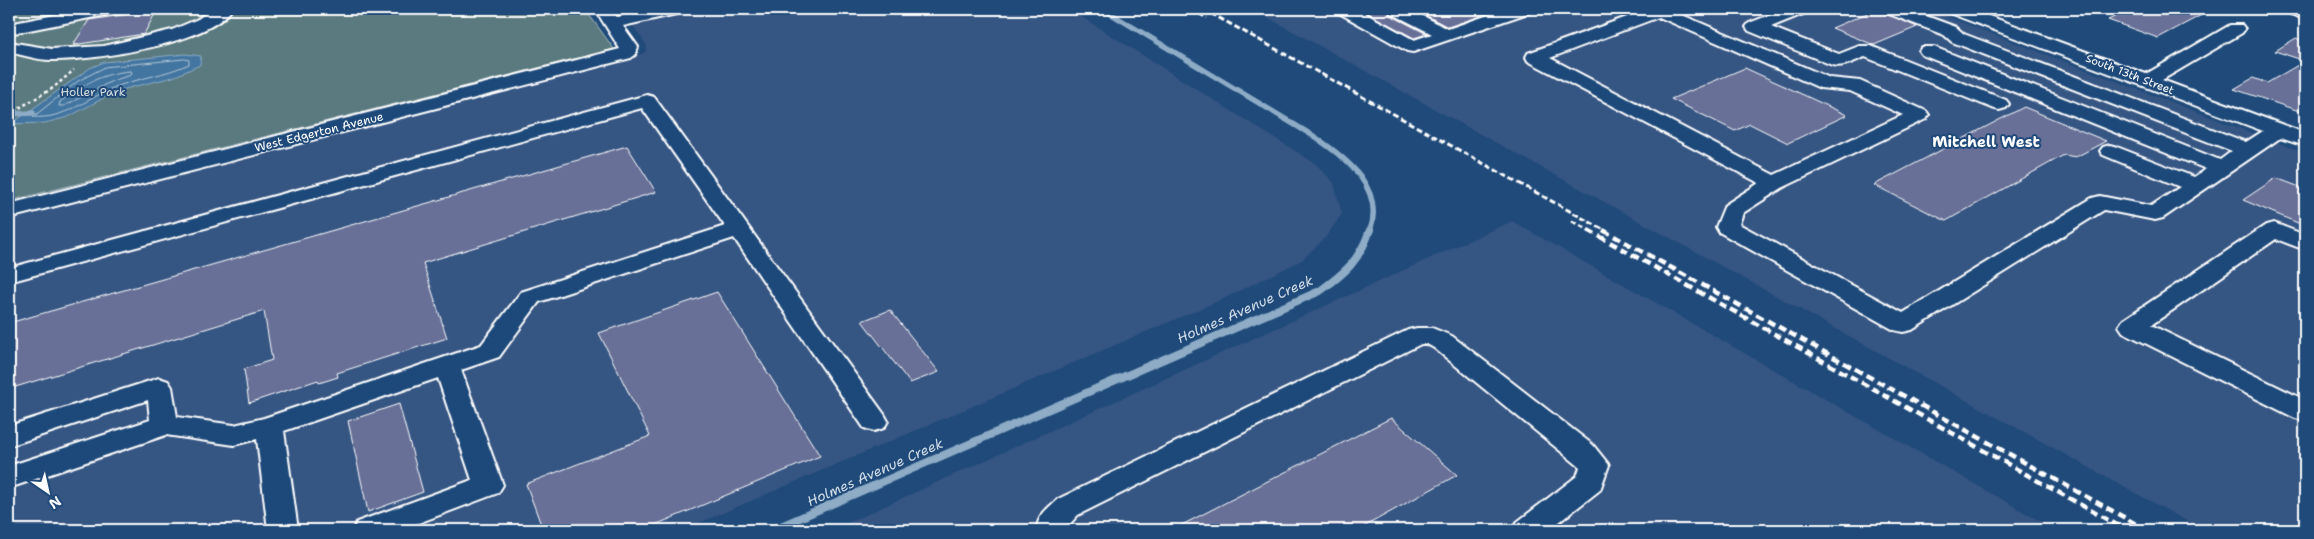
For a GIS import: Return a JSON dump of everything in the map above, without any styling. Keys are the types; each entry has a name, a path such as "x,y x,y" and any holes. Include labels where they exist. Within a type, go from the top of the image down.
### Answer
{"street":[{"path":"9,30 110,9"},
{"path":"9,47 52,54 104,50 178,34 204,23 223,9"},
{"path":"603,9 613,23 675,9"},
{"path":"1345,9 1413,47 1446,35 1496,12 1522,9"},
{"path":"1397,9 1446,35"},
{"path":"1800,9 1755,27 1839,61 1865,50 1999,104"},
{"path":"1892,9 2247,150"},
{"name":"South 13th Street","path":"1955,9 2305,140"},
{"path":"2294,9 2305,14"},
{"path":"1774,183 1535,58 1659,11 1827,84 1854,85 1919,115 1774,183 1733,210 1726,227 1903,324 2100,203 2155,213 2220,167 2278,130"},
{"path":"1854,85 1928,51 1979,18"},
{"name":"West Edgerton Avenue","path":"9,211 607,59 629,51 628,43 613,23"},
{"path":"2146,81 2236,29"},
{"path":"1928,51 2220,167"},
{"path":"9,275 647,101 874,421"},
{"path":"2110,151 2195,185"},
{"path":"9,477 165,425 234,435 270,426 447,366 490,351 530,297 738,229"},
{"path":"2305,243 2274,230 2132,326 2305,411"},
{"path":"1052,530 1052,523 1068,506 1417,336 1432,336 1443,342 1583,452 1595,465 1590,482 1528,530"},
{"path":"368,530 488,484 447,366"},
{"path":"9,436 159,387 165,425"},
{"path":"270,426 282,530"}],"path":[{"path":"9,114 53,88 104,50"}],"shaded area":[{"path":"621,9 1069,9 1316,164 1334,183 1342,214 1325,238 1302,260 1223,299 683,530 9,530 9,220 626,61 645,52 647,46"},
{"path":"1252,9 1927,9 2305,153 2305,530 2203,530"},
{"path":"1512,221 2056,530 832,530"}],"green space":[{"name":"Holler Park","path":"9,9 585,9 614,49 9,201"}],"water":[{"path":"185,54 201,56 200,65 173,77 117,91 68,117 45,123 11,124 90,68 104,62"}],"building":[{"path":"1360,9 1387,9 1390,15 1427,34 1414,38"},
{"path":"1414,9 1495,9 1496,11 1448,27"},
{"path":"1877,9 1917,27 1874,45 1832,28"},
{"path":"2132,9 2213,9 2158,38 2108,20"},
{"path":"157,10 144,34 73,45 89,20"},
{"path":"2296,38 2305,42 2305,61 2275,51"},
{"path":"2305,61 2305,113 2234,89 2253,78 2267,83"},
{"path":"1745,68 1847,115 1788,143 1750,124 1735,131 1671,99"},
{"path":"2024,107 2106,141 2076,157 2064,155 1946,221 1874,185"},
{"path":"627,146 656,192 423,263 447,338 337,373 338,377 319,383 318,380 249,403 244,369 272,360 264,311 9,389 9,323"},
{"path":"2276,178 2305,189 2305,226 2243,200"},
{"path":"717,292 820,456 643,530 543,530 526,484 650,436 599,333"},
{"path":"890,310 939,372 910,383 862,321"},
{"path":"399,404 423,492 368,512 348,421"},
{"path":"1391,418 1457,475 1358,530 1172,530"}],"waterway":[{"name":"Holmes Avenue Creek","path":"1103,9 1315,137 1339,154 1360,176 1367,188 1372,201 1373,215 1370,231"},
{"path":"9,114 33,113"},
{"name":"Holmes Avenue Creek","path":"772,530 1320,291 1351,265 1366,241 1370,230"}],"railway":[{"path":"1191,9 1207,18"},
{"path":"1203,9 1606,231"},
{"path":"1572,221 1590,231"},
{"path":"1588,230 2126,530"},
{"path":"1603,230 2147,530"}],"district":[{"name":"Mitchell West","path":"1986,142"}]}
